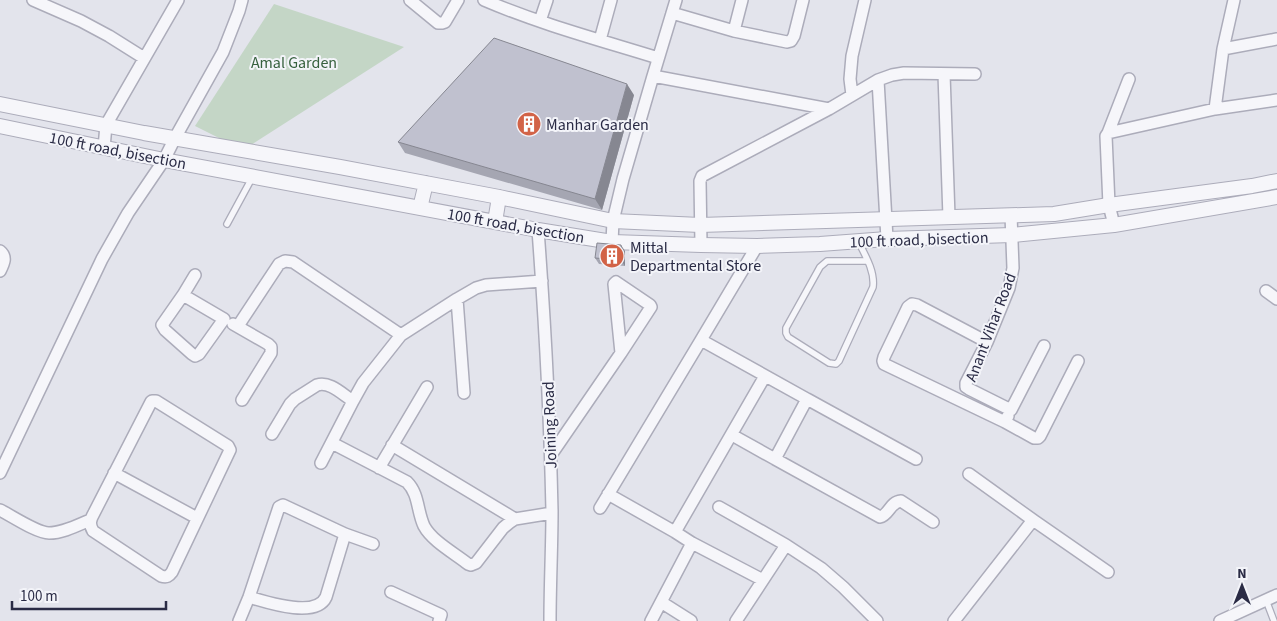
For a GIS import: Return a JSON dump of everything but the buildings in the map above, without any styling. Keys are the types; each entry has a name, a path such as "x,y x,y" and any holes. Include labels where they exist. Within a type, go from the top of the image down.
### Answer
{"street":[{"path":"33,0 81,21 144,58"},
{"path":"104,148 106,125 178,0"},
{"path":"0,473 102,259 128,212 164,160 174,138 223,52 242,0"},
{"path":"410,0 438,22 442,23 445,22 458,0"},
{"path":"484,0 540,21 658,58"},
{"path":"540,21 547,0"},
{"path":"600,40 611,0"},
{"path":"612,242 613,221 623,179 676,0"},
{"path":"734,31 742,0"},
{"path":"672,13 734,31 787,42 791,41 794,36 803,0"},
{"path":"852,95 850,79 852,56 865,0"},
{"path":"1215,110 1223,49 1234,0"},
{"path":"1223,49 1277,40"},
{"path":"701,245 700,181 702,176 829,109 878,80 904,73 975,74"},
{"path":"944,74 949,217"},
{"path":"653,76 829,109"},
{"path":"1114,225 1109,205 1106,136 1129,79"},
{"path":"878,80 887,239"},
{"path":"1108,133 1215,110 1277,100"},
{"name":"100 ft road, bisection","path":"0,104 174,138 499,197 613,221 700,225 1054,214 1277,182"},
{"name":"100 ft road, bisection","path":"0,126 164,160 538,230 612,242 757,246 1012,235 1114,225 1277,197"},
{"path":"420,208 426,184"},
{"path":"495,222 499,197"},
{"name":"Anant Vihar Road","path":"1011,215 1013,268 1008,288 987,342 966,383 968,390 1011,410"},
{"name":"Joining Road","path":"538,230 552,513 550,621"},
{"path":"600,508 757,246"},
{"path":"0,251 4,258 0,270"},
{"path":"238,326 280,264 285,261 293,262 401,335"},
{"path":"195,275 162,325 165,330 194,356 199,354 224,319"},
{"path":"321,463 364,383 401,335 476,288 486,285 542,282"},
{"path":"550,455 621,353 651,306 616,282 614,284 621,353"},
{"path":"1266,291 1277,299"},
{"path":"183,295 268,344 272,350 242,400"},
{"path":"457,299 464,393"},
{"path":"987,342 912,304 908,308 883,361 884,364 1034,438 1040,436 1078,361"},
{"path":"701,340 916,459"},
{"path":"1004,422 1044,346"},
{"path":"675,532 765,376"},
{"path":"272,434 290,404 317,385 328,385 353,401"},
{"path":"379,468 427,387"},
{"path":"775,458 807,399"},
{"path":"156,401 229,448 229,453 197,518 172,572 169,576 165,577 93,531 91,526 90,520 151,402 156,401"},
{"path":"732,434 880,517 885,516 894,503 901,501 933,522"},
{"path":"332,443 407,482 415,495 420,518 431,537 468,564 476,563 503,528 515,519 552,513"},
{"path":"392,445 515,519"},
{"path":"114,473 197,518"},
{"path":"969,474 1108,572"},
{"path":"608,494 692,543 763,580"},
{"path":"239,621 280,506 284,506 345,534 373,544"},
{"path":"719,507 820,568 843,587 877,621"},
{"path":"0,510 40,531 48,533 90,520"},
{"path":"954,621 1034,520"},
{"path":"249,597 276,605 304,608 320,606 326,597 345,534"},
{"path":"651,621 692,543"},
{"path":"736,621 786,546"},
{"path":"391,592 440,614 439,621"},
{"path":"1220,621 1272,598"},
{"path":"661,602 691,621"}],"lane":[{"path":"226,224 253,176"},
{"path":"858,241 867,260 873,274 873,287 839,361 836,364 829,363 788,337 786,328 823,263 827,261 867,260"},
{"path":"1272,598 1274,621"}],"green space":[{"name":"Amal Garden","path":"274,4 404,47 243,150 195,126"}],"place":[{"name":"Manhar Garden","path":"529,124"},
{"name":"Mittal Departmental Store","path":"612,256"}]}
